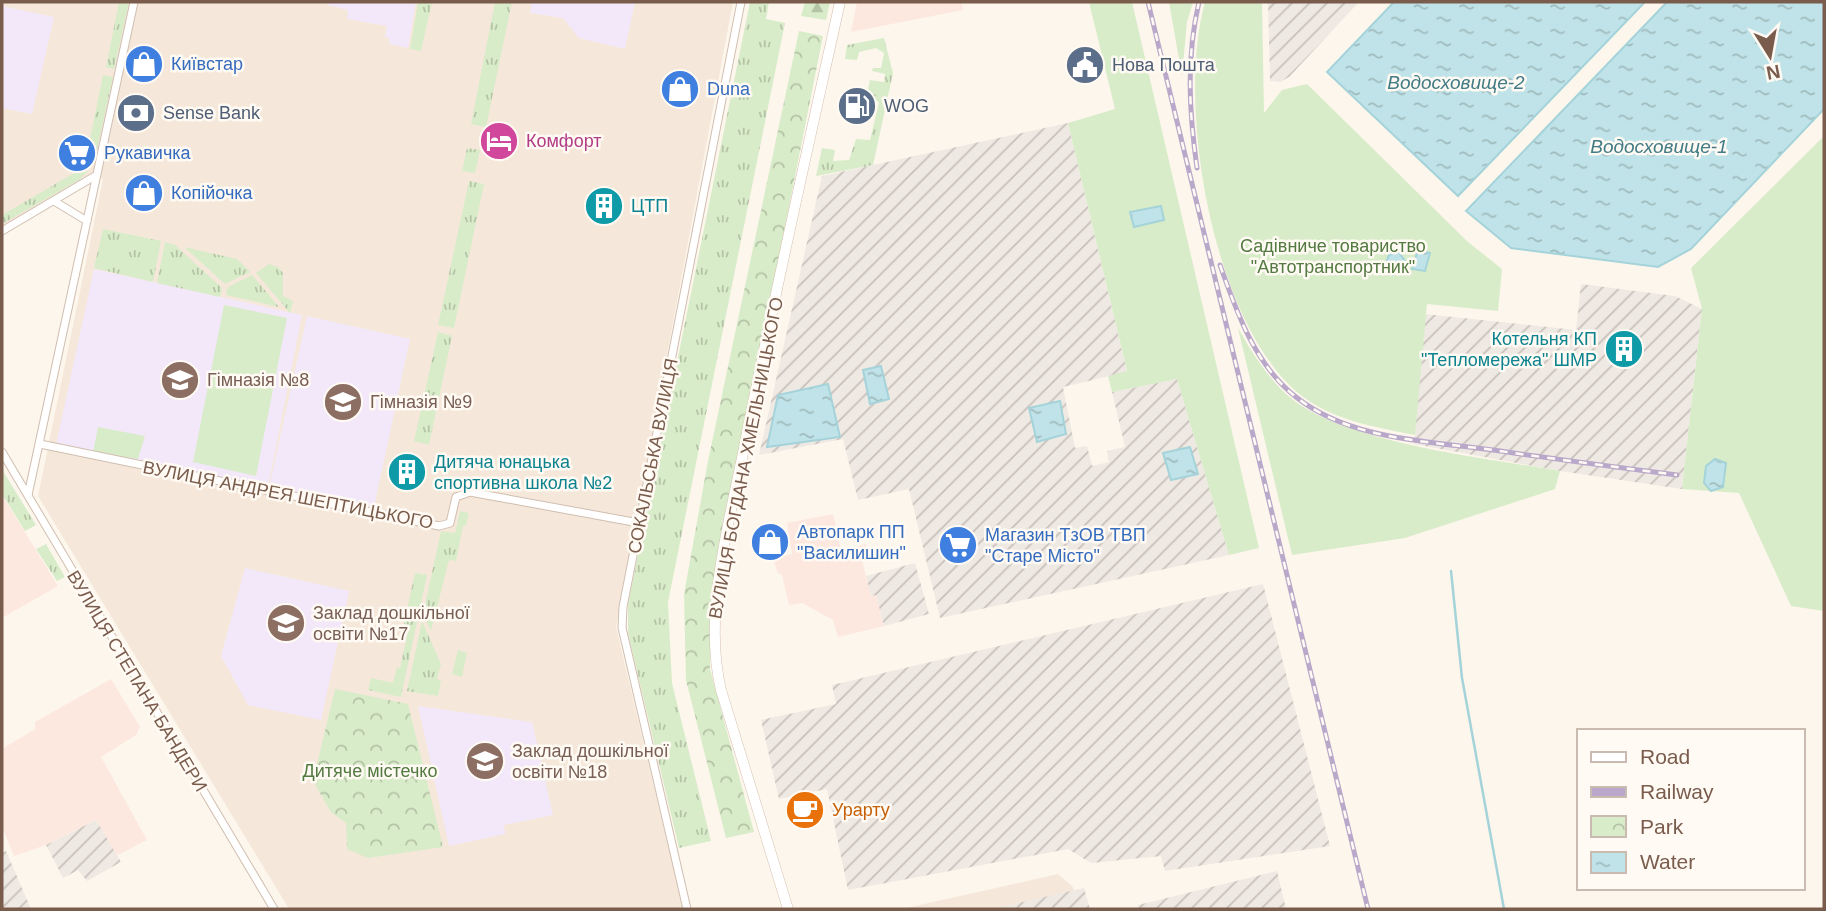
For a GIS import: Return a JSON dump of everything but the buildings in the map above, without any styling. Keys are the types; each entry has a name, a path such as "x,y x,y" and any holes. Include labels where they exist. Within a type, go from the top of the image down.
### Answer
{"street":[{"path":"28,495 134,2"},
{"name":"СОКАЛЬСЬКА ВУЛИЦЯ","path":"687,909 622,628 639,523 741,2"},
{"name":"ВУЛИЦЯ БОГДАНА ХМЕЛЬНИЦЬКОГО","path":"788,909 721,690 714,661 715,620 758,378 840,2"},
{"path":"2,231 95,176"},
{"path":"54,201 87,221"},
{"name":"ВУЛИЦЯ АНДРЕЯ ШЕПТИЦЬКОГО","path":"40,444 439,526 450,523 456,497 470,492 639,523"},
{"name":"ВУЛИЦЯ СТЕПАНА БАНДЕРИ","path":"2,452 274,909"}],"shaded area":[{"path":"2,2 733,2 616,627 683,909 289,909 38,496 103,179 93,174 2,226"},
{"path":"328,2 416,2 408,48 390,44 389,38 385,37 387,26 347,19 348,10 328,5"},
{"path":"532,2 635,2 625,49 579,38 563,18 530,13"},
{"path":"857,2 961,2 963,10 851,32"},
{"path":"1268,2 1359,2 1289,77 1280,82 1270,81"},
{"path":"2,6 54,17 32,114 2,108"},
{"path":"1068,123 1127,372 1063,387 1075,448 1087,446 1092,466 1109,462 1107,451 1125,447 1112,392 1177,379 1229,555 940,618 909,489 858,500 843,439 759,455 822,176"},
{"name":"Гімназія №8","path":"94,269 302,315 268,487 56,445"},
{"name":"Котельня КП \"Тепломережа\" ШМР","path":"1581,284 1675,296 1702,309 1682,489 1560,471 1414,444 1425,314 1576,330"},
{"name":"Гімназія №9","path":"307,316 410,339 374,507 269,487"},
{"path":"2,495 58,586 2,618"},
{"path":"833,514 841,550 866,544 869,558 862,561 871,595 876,595 884,626 838,637 833,620 802,603 789,605 782,575 778,573 773,559 792,554 787,523"},
{"path":"915,563 929,614 884,626 876,595 871,596 866,576"},
{"name":"Заклад дошкільної освіти №17","path":"245,568 349,591 321,720 248,705 221,656"},
{"path":"1263,584 1330,846 1165,871 1161,856 1091,863 1068,849 848,890 827,789 779,799 761,720 836,704 832,685"},
{"path":"111,679 140,727 136,735 101,757 147,840 116,856 95,820 46,845 14,856 2,826 2,749 35,729 35,722"},
{"name":"Заклад дошкільної освіти №18","path":"418,706 532,722 553,815 504,825 505,834 449,846"},
{"path":"96,820 121,862 87,881 78,870 63,878 46,845"},
{"path":"6,851 31,909 2,909 2,853"},
{"path":"1277,871 1286,909 1139,909 1138,905"},
{"path":"1058,874 1073,887 1079,909 902,909"},
{"path":"1084,888 1090,909 1001,909 1001,907"}],"green space":[{"path":"119,2 129,2 114,69 106,67"},
{"path":"418,2 432,2 421,51 410,49"},
{"path":"495,2 512,2 486,127 471,124"},
{"path":"750,2 769,2 766,19 785,23 668,602 672,683 711,841 679,848 628,633 628,604"},
{"path":"805,2 830,2 826,20 801,16"},
{"path":"1089,2 1132,2 1259,548 1229,555 1177,379 1112,392 1108,376 1127,371 1068,123 1115,109"},
{"path":"1169,2 1193,2 1187,22 1182,76"},
{"name":"Садівниче товариство \"Автотранспортник\"","path":"1205,2 1262,2 1264,113 1282,90 1307,84 1468,242 1502,269 1498,311 1427,304 1415,435 1353,421 1310,402 1297,392 1267,359 1243,315 1223,264 1208,209 1199,152 1195,97 1197,46"},
{"path":"799,31 823,36 711,598 710,669 754,832 726,838 686,680 684,594 708,461"},
{"path":"884,38 893,73 873,165 816,176 822,148 835,150 833,161 849,160 856,139 870,140 879,102 866,98 870,80 884,82 885,74 872,71 873,68 881,68 884,53 876,48 859,52 857,60 845,59 847,45"},
{"path":"103,75 113,77 96,154 87,153"},
{"path":"1824,136 1824,611 1791,606 1739,493 1682,489 1702,309 1691,268"},
{"path":"467,148 480,150 475,173 462,171"},
{"path":"83,168 88,171 79,180 2,224 2,215"},
{"path":"469,181 484,184 454,328 438,325"},
{"path":"103,229 161,241 153,282 94,268"},
{"path":"165,242 175,245 222,288 220,297 157,283"},
{"path":"184,247 237,259 250,272 225,284"},
{"path":"269,264 278,267 283,273 283,296 293,301 290,313 256,273"},
{"path":"252,275 279,307 226,295 228,287"},
{"path":"224,305 287,318 256,476 193,462"},
{"path":"1238,328 1271,378 1285,393 1309,410 1340,424 1415,446 1560,471 1555,489 1405,538 1292,555"},
{"path":"438,332 452,336 429,445 414,441"},
{"path":"98,427 145,436 138,459 93,452"},
{"path":"3,471 36,525 25,531 2,494"},
{"path":"460,511 469,513 466,525 463,526 456,561 449,560 431,631 423,614 441,531 455,533"},
{"path":"46,544 65,577 57,581 36,549"},
{"path":"415,573 427,575 401,697 368,690 371,678 393,683 397,667 400,668 409,626 404,624"},
{"path":"422,621 441,664 437,679 441,681 438,696 407,691"},
{"path":"458,650 467,653 462,677 452,674"},
{"name":"Дитяче містечко","path":"335,689 408,704 443,847 368,858 347,849 346,823 331,812 313,781"}],"water":[{"name":"Водосховище-2","path":"1394,2 1645,2 1458,196 1327,72"},
{"name":"Водосховище-1","path":"1667,2 1824,2 1824,109 1691,249 1658,267 1511,248 1466,211"},
{"path":"1161,206 1164,220 1134,227 1130,212"},
{"path":"1418,250 1430,253 1425,271 1412,269"},
{"path":"1398,251 1405,261 1393,275 1386,263 1389,255"},
{"path":"881,366 889,399 870,404 863,370"},
{"path":"828,384 840,437 767,447 778,395"},
{"path":"1060,401 1066,434 1037,442 1029,408"},
{"path":"1190,447 1198,474 1171,480 1163,453"},
{"path":"1715,459 1726,463 1723,487 1711,491 1704,483 1706,466"}],"waterway":[{"path":"1451,571 1462,678 1504,909"}],"railway":[{"path":"1148,2 1368,909"},
{"path":"1197,168 1190,85 1192,44 1199,2"},
{"path":"1220,265 1249,337 1269,370 1296,397 1340,422 1416,441 1677,475"}],"place":[{"name":"Київстар","path":"144,64"},
{"name":"Нова Пошта","path":"1085,65"},
{"name":"Duna","path":"680,89"},
{"name":"WOG","path":"857,106"},
{"name":"Sense Bank","path":"136,113"},
{"name":"Комфорт","path":"499,141"},
{"name":"Рукавичка","path":"77,153"},
{"name":"Копійочка","path":"144,193"},
{"name":"ЦТП","path":"604,206"},
{"name":"Котельня КП \"Тепломережа\" ШМР","path":"1624,349"},
{"name":"Гімназія №8","path":"180,380"},
{"name":"Гімназія №9","path":"343,402"},
{"name":"Дитяча юнацька спортивна школа №2","path":"407,472"},
{"name":"Автопарк ПП \"Василишин\"","path":"770,542"},
{"name":"Магазин ТзОВ ТВП \"Старе Місто\"","path":"958,545"},
{"name":"Заклад дошкільної освіти №17","path":"286,623"},
{"name":"Заклад дошкільної освіти №18","path":"485,761"},
{"name":"Урарту","path":"805,810"}]}
